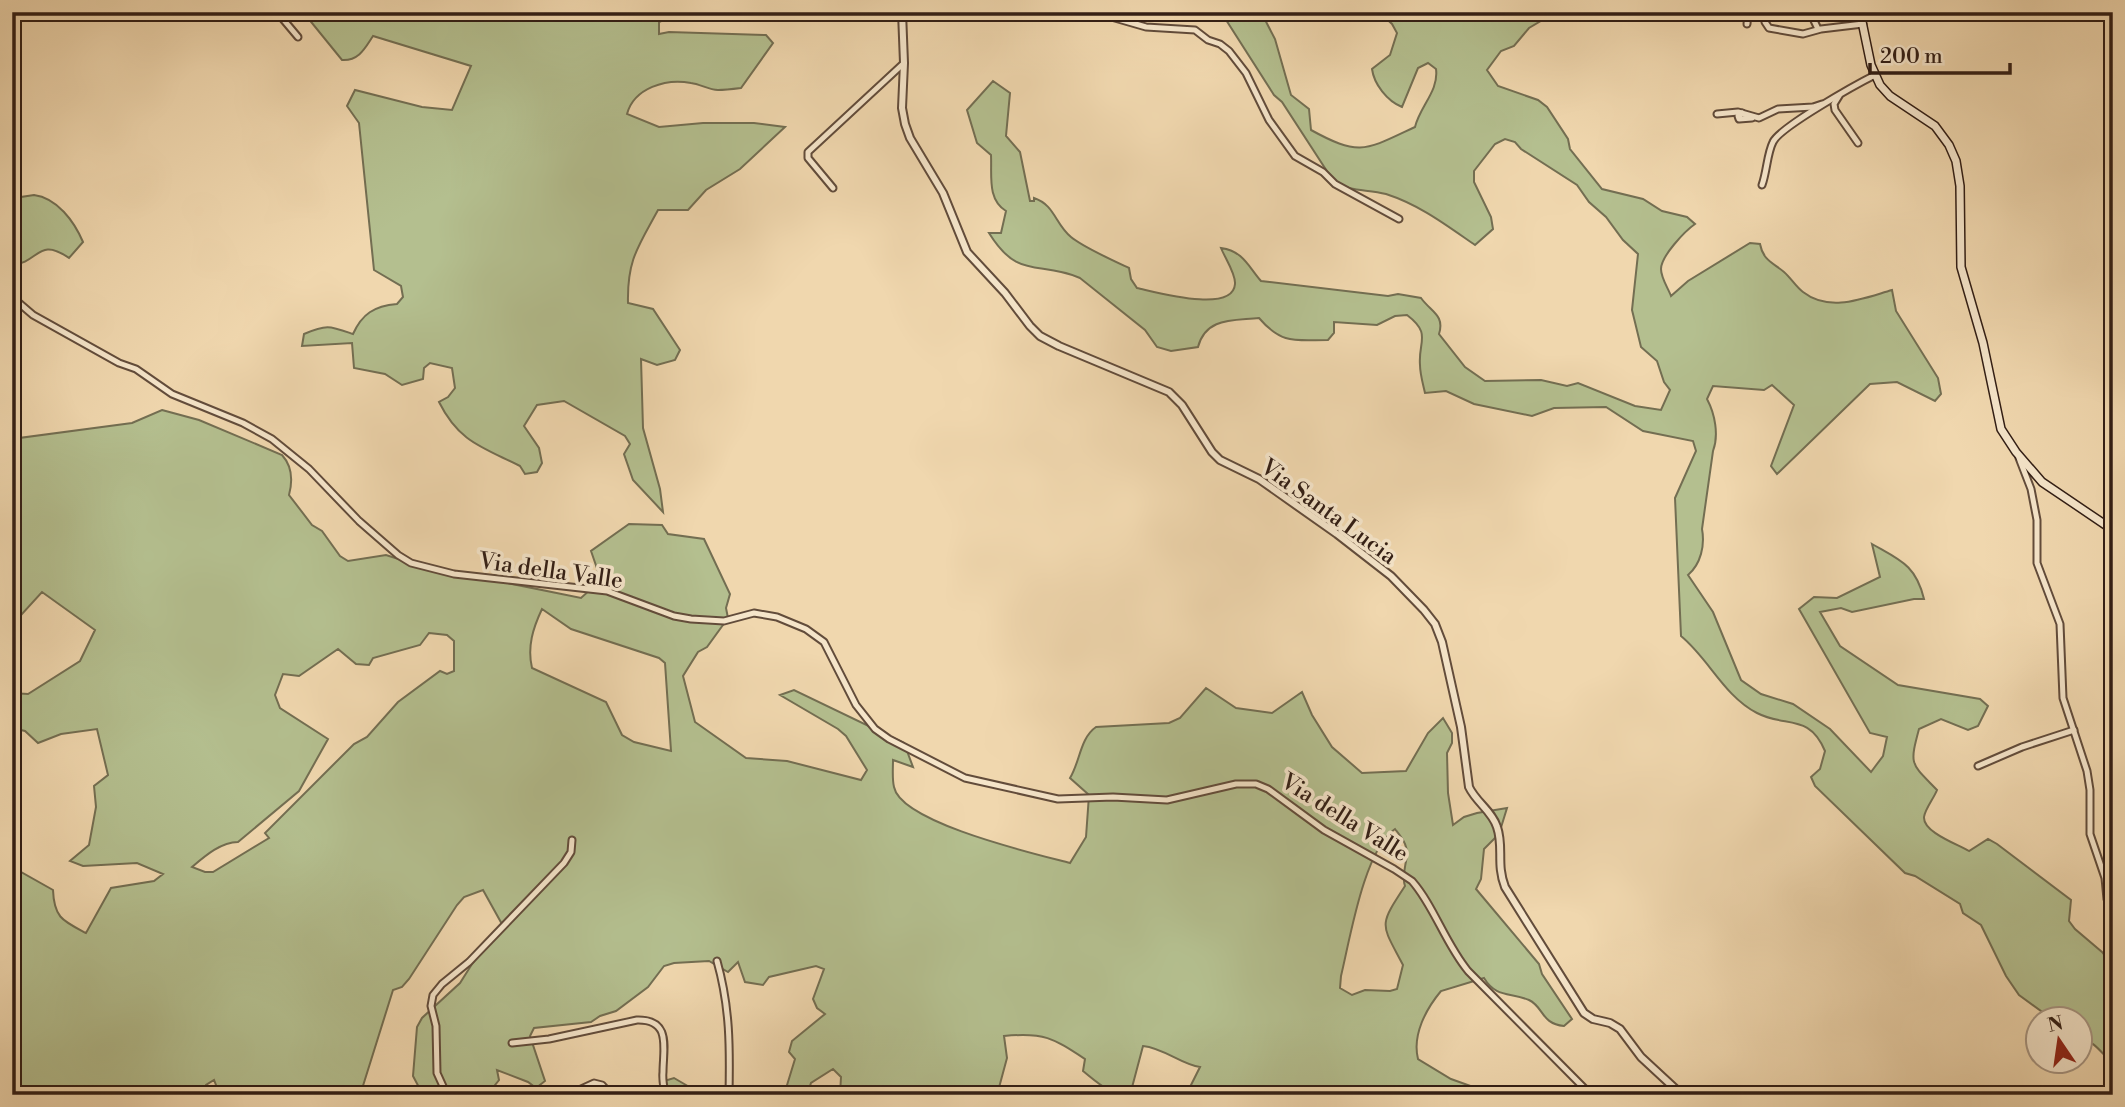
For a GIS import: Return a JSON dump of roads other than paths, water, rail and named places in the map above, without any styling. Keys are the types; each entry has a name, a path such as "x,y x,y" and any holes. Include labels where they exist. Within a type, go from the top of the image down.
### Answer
{"main road":[{"path":"1860,12 1875,75 1890,96 1935,126 1955,157 1960,186 1959,242 1964,279 1983,343 1998,420 2016,452 2039,479 2054,492 2113,530"}],"street":[{"path":"278,12 298,37"},
{"name":"Via Santa Lucia","path":"902,12 902,108 910,138 943,193 967,252 1005,293 1032,329 1059,346 1155,385 1172,395 1185,409 1218,458 1259,479 1337,534 1391,576 1430,617 1440,636 1449,670 1461,727 1468,784 1473,796 1491,815 1497,828 1500,872 1508,892 1582,1010 1591,1018 1620,1029 1641,1057 1682,1095"},
{"path":"1094,12 1146,27 1195,30 1208,40 1220,44 1246,73 1262,108 1288,149 1335,184 1399,219"},
{"path":"1747,24 1748,12"},
{"path":"1810,12 1818,29"},
{"path":"1765,22 1769,28 1801,34 1818,29 1863,24"},
{"path":"834,188 807,157 808,152 904,63"},
{"path":"1717,114 1742,113 1755,118 1778,110 1815,106 1875,75"},
{"path":"1841,93 1835,102 1835,110 1858,143"},
{"path":"1762,185 1774,139 1826,101"},
{"name":"Via della Valle","path":"12,298 33,315 120,363 136,369 172,394 243,423 272,439 309,469 378,538 411,563 454,574 611,592 657,610 691,619 724,621 756,613 792,622 815,634 826,644 851,697 875,729 905,747 977,782 1067,799 1112,797 1167,800 1241,783 1264,787 1324,830 1412,881 1453,951 1468,971 1591,1095"},
{"path":"2016,452 2031,489 2037,528 2037,563 2060,624 2062,687 2090,784 2090,834 2105,878 2107,899 2113,918"},
{"path":"1978,766 2022,747 2074,730"},
{"path":"447,1095 439,1082 436,1066 436,1026 431,1006 433,995 472,959 564,863 573,849 572,840"},
{"path":"717,961 726,991 730,1024 729,1095"},
{"path":"512,1043 549,1040 637,1020 647,1021 658,1026 663,1037 665,1095"},
{"path":"568,1095 593,1083 602,1085 611,1095"}]}
